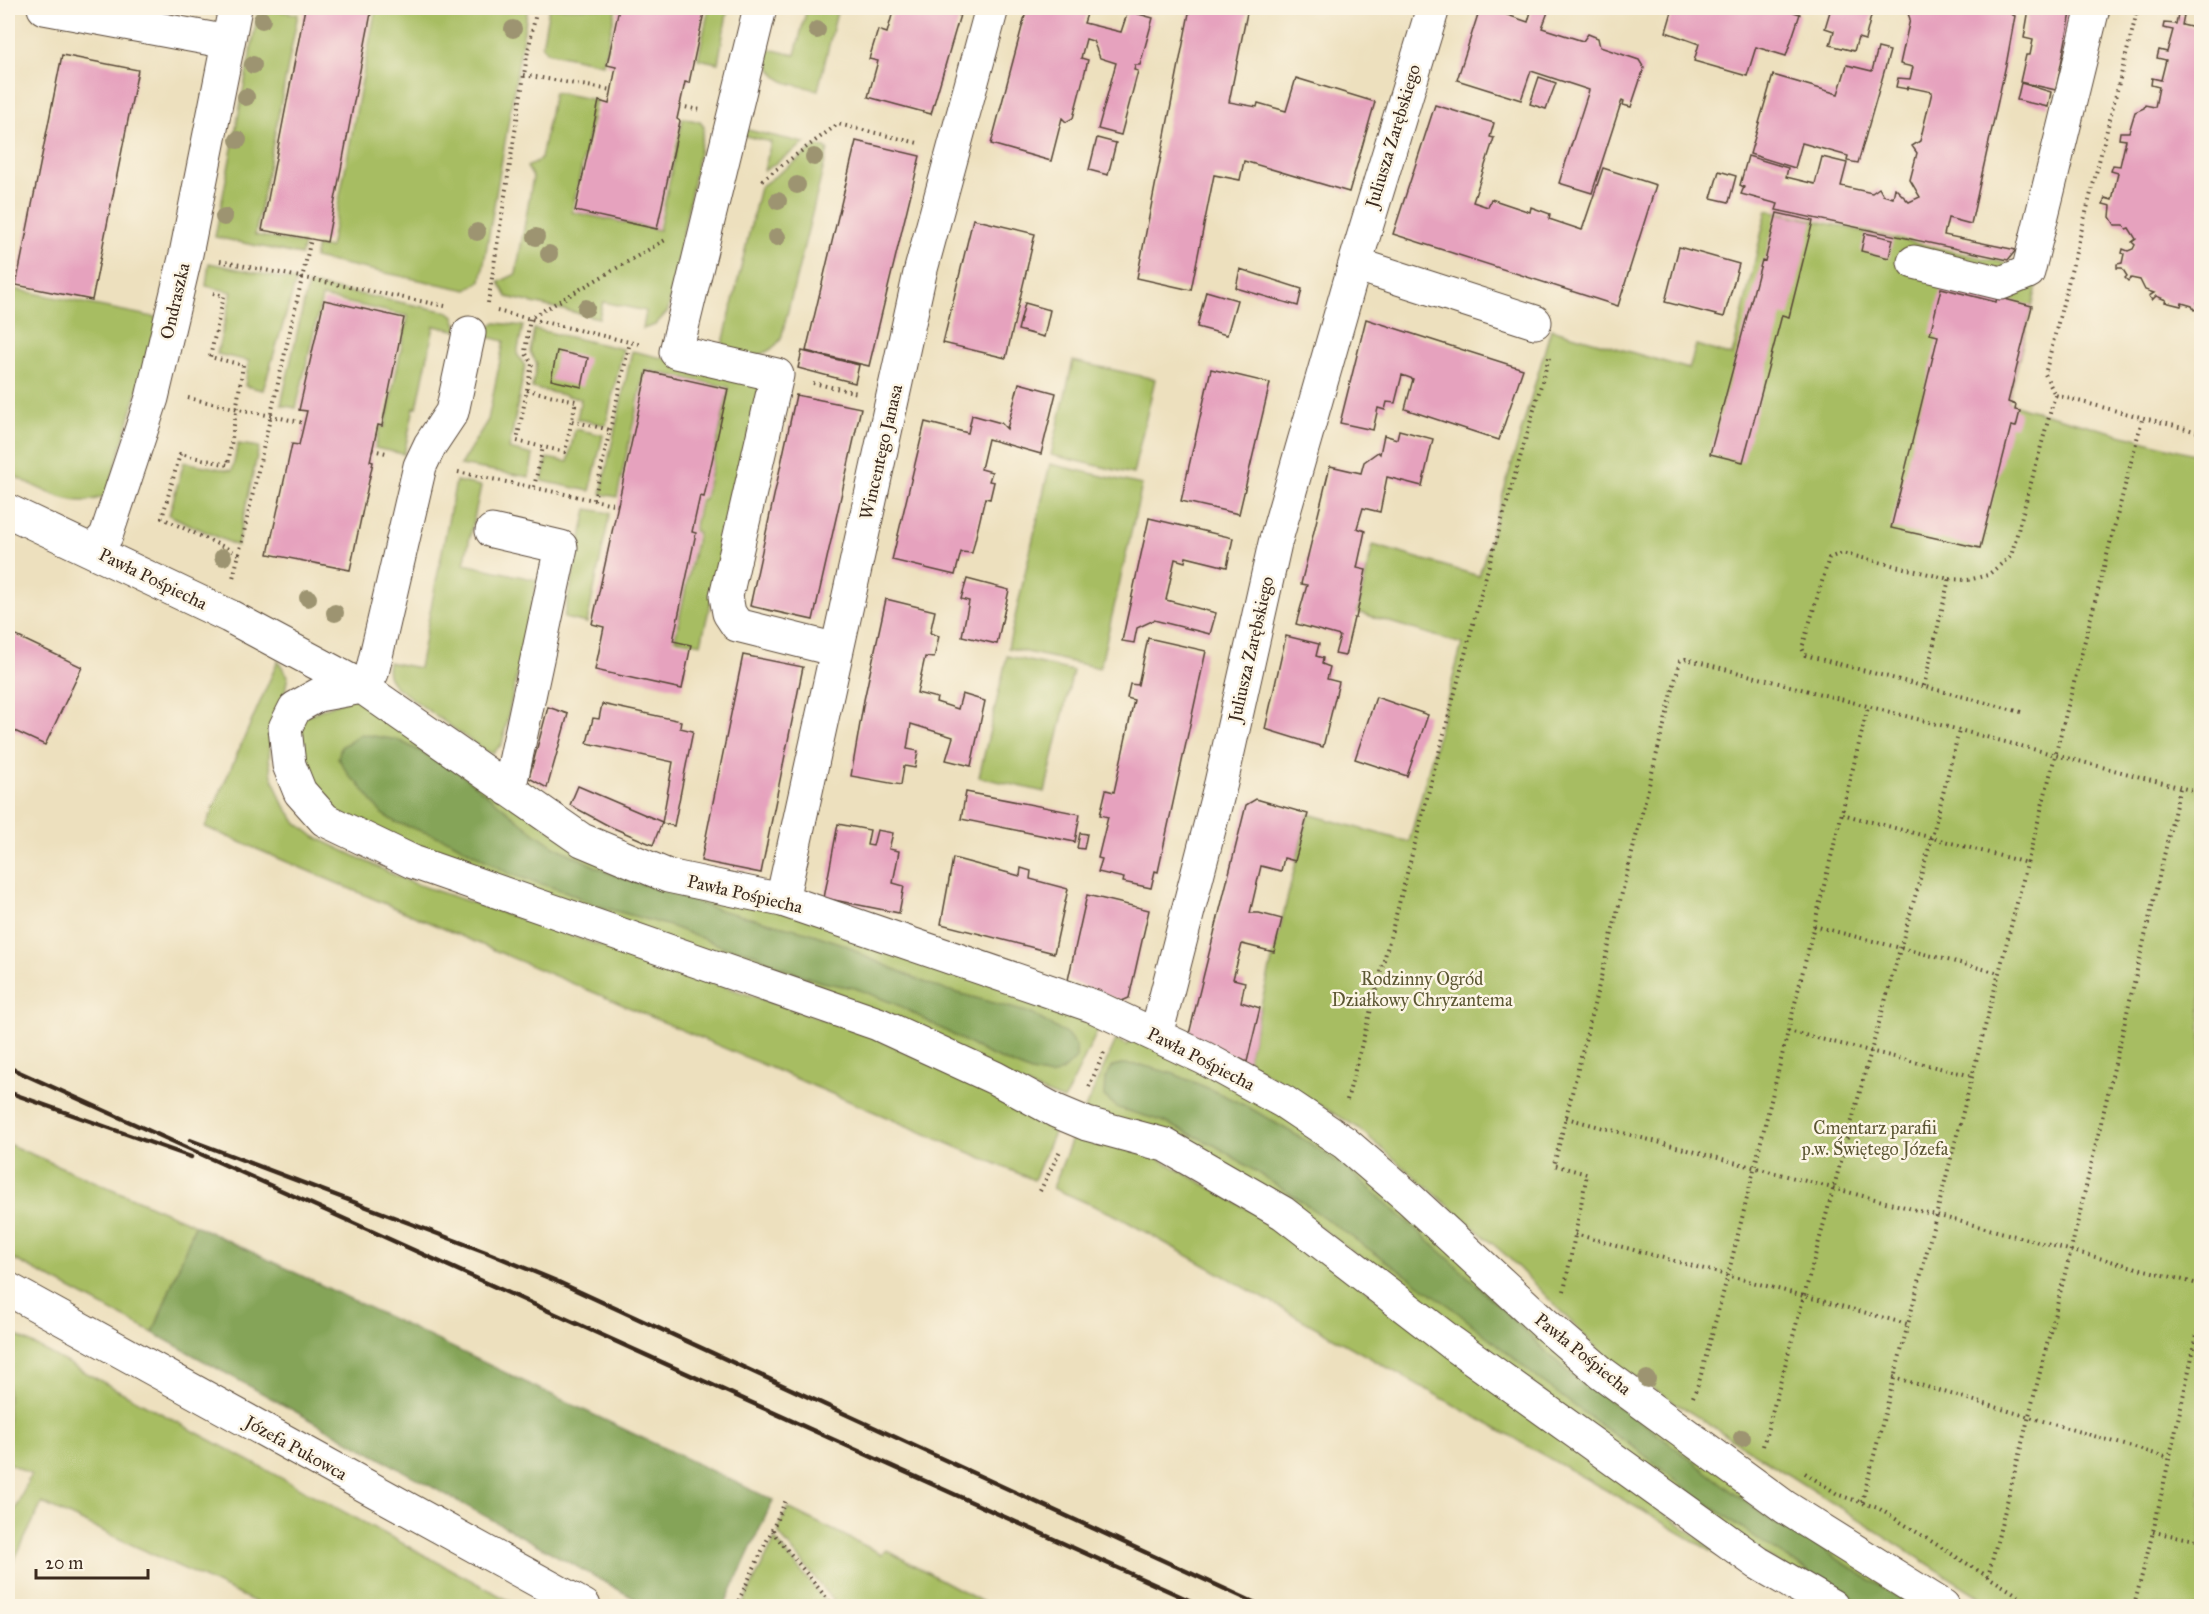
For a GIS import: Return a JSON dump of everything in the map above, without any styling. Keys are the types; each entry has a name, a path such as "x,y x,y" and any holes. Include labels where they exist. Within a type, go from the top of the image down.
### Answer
{"street":[{"path":"44,8 228,42"},
{"name":"Ondraszka","path":"93,550 106,536 154,391 186,254 235,8"},
{"path":"760,8 676,352 777,375 726,596 729,613 737,625 837,650"},
{"name":"Wincentego Janasa","path":"782,900 920,273 992,8"},
{"name":"Juliusza Zarębskiego","path":"1144,1030 1221,783 1275,543 1355,264 1433,8"},
{"path":"1914,262 2001,283 2028,272 2093,8"},
{"path":"1355,264 1535,322"},
{"path":"295,708 318,695 362,687 372,673 420,466 430,445 452,412 469,333"},
{"name":"Pawła Pośpiecha","path":"8,510 229,616 362,687 582,840 668,876 782,900 1093,1006 1204,1058 1284,1102 1345,1143 1602,1373 1785,1507 1943,1606"},
{"path":"492,531 561,547 509,790"},
{"path":"296,652 302,685 301,694 285,728 289,765 300,792 325,820 412,862 878,1024 995,1078 1076,1120 1164,1145 1282,1213 1452,1343 1758,1563 1832,1606"},
{"name":"Józefa Pukowca","path":"8,1289 584,1606"}],"path":[{"path":"537,8 524,75 488,308 676,352"},
{"path":"2021,712 1804,655 1802,648 1830,558 1842,554 1949,579 1968,580 1988,575 2011,556 2055,395 2045,374 2138,8"},
{"path":"524,75 611,90"},
{"path":"762,180 838,124 919,144"},
{"path":"530,318 671,237"},
{"path":"242,583 233,578 311,239"},
{"path":"186,254 450,307"},
{"path":"207,292 224,296 210,357 243,365 228,465 180,454 162,518 239,554"},
{"path":"527,390 576,401 565,452 517,441 532,364 525,352 530,318"},
{"path":"1345,1106 1485,579 1555,337 1541,332 1544,325 1535,322"},
{"path":"594,500 630,342"},
{"path":"777,375 869,395"},
{"path":"154,391 304,423"},
{"path":"2055,395 2202,433"},
{"path":"1862,1502 2143,417"},
{"path":"572,421 609,430"},
{"path":"534,488 543,447"},
{"path":"458,472 618,505"},
{"path":"1924,686 1949,579"},
{"path":"1563,1294 1587,1174 1554,1165 1680,661 1686,659 2202,793"},
{"path":"1690,1404 1699,1382 1728,1275 1868,707"},
{"path":"1763,1447 1932,837 1959,731"},
{"path":"1988,1577 2071,1250 2180,788"},
{"path":"1842,814 2027,863"},
{"path":"1814,926 1999,973"},
{"path":"1040,1191 1076,1120 1112,1034 1125,1040 1144,1030"},
{"path":"1788,1031 1972,1076"},
{"path":"1566,1118 2202,1285"},
{"path":"1575,1234 1907,1324"},
{"path":"2134,1606 2153,1532 2202,1312"},
{"path":"1893,1377 2169,1458"},
{"path":"1754,1442 1772,1453"},
{"path":"1801,1471 1839,1495 1878,1508 2035,1606"},
{"path":"736,1606 787,1498"},
{"path":"772,1529 833,1606"},
{"path":"2153,1532 2202,1541"}],"green space":[{"path":"259,8 298,14 255,235 304,244 301,255 215,237"},
{"path":"376,8 528,8 481,281 467,290 314,258 317,246 330,248"},
{"path":"549,8 616,8 603,64 547,52 542,46"},
{"path":"709,8 728,8 718,63 698,59"},
{"path":"807,8 838,8 818,90 782,80 771,69 764,48 795,55"},
{"path":"554,92 596,100 572,212 659,230 683,118 700,122 704,127 668,311 655,325 643,329 646,311 603,302 599,318 507,297 499,282 516,274 533,177 527,167 541,159"},
{"path":"743,129 805,143 764,171 771,142 741,135"},
{"path":"817,146 828,149 781,339 768,351 754,356 720,356 760,187"},
{"path":"1767,210 2041,271 2008,402 2201,456 2201,1606 1994,1606 1608,1360 1508,1257 1357,1127 1247,1062 1308,814 1409,842 1462,644 1357,612 1373,545 1479,576 1551,329 1689,369 1696,345 1732,356"},
{"path":"209,263 296,281 263,390 245,386 249,361 217,354 232,292 206,286"},
{"path":"308,284 449,312 454,316 459,331 434,326 417,408 414,407 404,454 375,448 380,427 385,427 408,316 322,297 296,408 281,405"},
{"path":"8,288 159,318 107,494 83,501 70,500 44,491 8,473"},
{"path":"496,323 523,326 517,354 525,366 509,449 533,455 529,477 460,465 488,420 504,341 481,335"},
{"path":"534,329 623,349 606,425 577,419 581,399 532,388 537,364 530,352"},
{"path":"632,351 761,381 701,644 675,639 698,532 694,531 701,499 705,499 729,387 645,370 617,497 601,494"},
{"path":"1073,361 1155,379 1133,474 1051,455"},
{"path":"575,429 603,435 590,491 542,481 547,458 568,462"},
{"path":"238,444 259,447 237,546 169,515 184,462 232,471"},
{"path":"1050,464 1142,485 1100,668 1008,648"},
{"path":"456,481 481,486 464,564 537,580 502,744 493,753 485,751 396,687 389,679 388,673 388,662 419,668"},
{"path":"587,509 610,513 587,623 564,618"},
{"path":"1007,656 1073,671 1045,792 979,777"},
{"path":"278,661 288,676 271,734 269,759 272,776 282,802 296,822 315,837 407,881 870,1035 1057,1125 1034,1180 205,827"},
{"path":"359,695 577,848 779,908 1102,1022 1064,1100 414,851 332,810 308,784 300,718"},
{"path":"361,734 398,740 453,768 554,846 609,873 719,910 807,932 848,946 864,956 936,987 1030,1013 1068,1035 1076,1047 1076,1058 1064,1070 1051,1076 1031,1072 988,1054 900,1006 855,988 821,982 750,952 727,948 670,926 595,905 567,892 510,874 451,841 395,822 382,814 357,782 351,778 338,758 341,747"},
{"path":"1132,1036 1278,1110 1930,1606 1852,1606 1763,1554 1288,1204 1084,1111 1116,1040 1128,1045"},
{"path":"1141,1065 1174,1074 1210,1089 1250,1108 1308,1142 1350,1171 1449,1259 1571,1375 1648,1427 1768,1519 1810,1542 1912,1606 1867,1606 1838,1591 1685,1488 1637,1449 1545,1384 1451,1307 1295,1197 1216,1146 1162,1121 1118,1108 1104,1096 1105,1078 1113,1066"},
{"path":"1073,1136 1156,1157 1287,1231 1733,1564 1629,1503 1117,1216 1053,1188"},
{"path":"8,1144 195,1225 153,1333 8,1256"},
{"path":"195,1225 773,1500 724,1606 648,1606 153,1333"},
{"path":"8,1331 519,1606 264,1606 42,1503 8,1573 8,1526 31,1474 8,1463"},
{"path":"788,1508 882,1554 886,1550 990,1606 838,1606 779,1534 779,1526"},
{"path":"775,1539 829,1606 742,1606"}],"building":[{"path":"305,8 372,8 327,242 262,230"},
{"path":"619,8 705,8 689,83 685,82 677,119 680,121 657,229 575,211 599,101 609,104 616,67 607,65"},
{"path":"894,8 962,8 931,114 868,97 878,61 869,59 878,30 887,33"},
{"path":"1027,8 1089,8 1084,23 1121,32 1128,11 1153,18 1140,65 1135,65 1134,70 1138,71 1121,135 1098,129 1116,63 1100,58 1093,41 1086,39 1081,58 1088,60 1073,118 1066,122 1062,118 1051,161 991,144"},
{"path":"1190,8 1248,8 1229,102 1257,107 1258,103 1286,111 1296,78 1375,102 1349,192 1244,161 1240,180 1214,175 1191,290 1137,278"},
{"path":"1480,8 1487,8 1528,22 1532,8 1548,12 1542,28 1583,41 1588,34 1598,38 1600,47 1639,60 1644,68 1631,107 1623,105 1622,100 1592,193 1559,183 1589,90 1531,71 1521,100 1457,80"},
{"path":"1673,8 1781,8 1800,14 1786,56 1756,47 1747,76 1694,61 1699,44 1666,32"},
{"path":"1831,8 1873,8 1865,40 1858,38 1854,51 1830,45 1834,31 1825,28"},
{"path":"1906,8 2072,8 2056,90 2020,82 2026,55 2030,55 2033,40 2024,38 2028,15 2015,9 2011,14 2015,16 2007,60 1971,224 1948,218 1944,235 2016,250 2008,260 1776,210 1778,204 1741,194 1744,187 1740,185 1748,156 1788,168 1786,177 1815,184 1822,157 1847,163 1841,186 1872,193 1879,188 1883,195 1893,198 1895,188 1909,202 1920,197 1910,180 1917,153 1912,146 1920,141 1932,92 1896,87 1898,78 1910,79 1913,67 1900,64 1910,19"},
{"path":"2178,14 2184,15 2182,25 2195,28 2195,25 2202,22 2202,304 2197,303 2198,308 2194,310 2192,306 2165,302 2166,300 2156,296 2152,300 2149,296 2154,293 2145,290 2140,280 2131,278 2128,281 2125,278 2127,276 2122,268 2117,268 2117,264 2122,263 2123,249 2128,251 2133,249 2135,245 2132,242 2136,239 2129,228 2126,229 2124,225 2115,225 2110,217 2111,206 2103,204 2105,198 2112,200 2118,173 2111,171 2113,165 2120,166 2126,140 2119,139 2120,132 2129,132 2135,112 2144,108 2145,105 2155,107 2159,87 2151,85 2152,78 2161,80 2166,60 2157,58 2159,50 2167,52 2173,30 2163,28 2164,23 2176,24"},
{"path":"1878,48 1890,51 1858,163 1847,161 1848,156 1802,143 1795,168 1750,154 1773,75 1838,94 1847,65 1872,71"},
{"path":"62,55 138,70 92,300 16,285"},
{"path":"1539,77 1556,83 1546,109 1530,104"},
{"path":"2021,83 2051,92 2048,107 2017,100"},
{"path":"1435,105 1494,123 1490,137 1494,138 1473,202 1488,207 1491,199 1530,212 1531,207 1550,214 1549,219 1582,230 1603,168 1656,185 1618,306 1393,234"},
{"path":"1097,138 1116,143 1108,175 1089,170"},
{"path":"856,141 920,156 869,366 806,351"},
{"path":"1719,171 1736,176 1729,202 1711,198"},
{"path":"1777,213 1813,221 1789,317 1782,315 1743,462 1710,454 1762,260 1765,261"},
{"path":"973,219 1035,234 1006,358 943,343"},
{"path":"1865,233 1893,239 1889,258 1861,251"},
{"path":"1679,247 1739,264 1724,317 1665,302"},
{"path":"1240,269 1302,289 1298,306 1236,288"},
{"path":"1941,288 1996,302 1997,297 2032,306 2008,402 2016,405 2015,410 2020,411 2016,427 2011,426 1980,548 1891,528 1938,336 1930,334"},
{"path":"1206,291 1237,300 1227,335 1197,327"},
{"path":"324,300 404,318 382,426 378,425 370,461 373,462 350,570 268,554 292,444 299,445 307,411 299,410"},
{"path":"1025,303 1050,310 1044,337 1018,330"},
{"path":"1366,319 1523,369 1499,440 1405,409 1413,379 1402,375 1395,403 1387,402 1385,410 1378,408 1373,430 1340,423"},
{"path":"557,351 588,358 582,387 551,380"},
{"path":"802,351 859,365 855,383 798,368"},
{"path":"1211,369 1270,383 1239,514 1181,501"},
{"path":"647,371 728,389 704,497 700,496 692,532 696,533 673,641 691,645 682,689 595,670 604,627 592,624"},
{"path":"1019,383 1056,393 1041,454 988,439 981,469 992,472 989,481 994,482 990,499 985,498 972,553 961,552 955,575 892,560 925,422 968,433 972,415 1001,423 1007,429"},
{"path":"796,395 861,408 813,620 750,606"},
{"path":"1399,430 1433,439 1422,486 1387,477 1380,512 1363,508 1357,528 1365,531 1357,568 1366,570 1345,656 1335,654 1340,636 1296,624 1307,585 1301,584 1330,466 1361,473 1364,462 1378,452 1380,454 1384,435 1397,439"},
{"path":"1149,518 1233,538 1227,567 1186,557 1185,562 1175,559 1166,600 1216,613 1210,634 1154,620 1137,628 1134,643 1122,641"},
{"path":"967,579 1009,590 997,644 962,636 969,601 961,599"},
{"path":"886,599 935,611 930,633 939,636 934,658 925,657 917,693 937,698 936,702 958,709 962,694 985,701 971,766 946,760 953,737 911,724 907,749 918,751 915,768 904,766 901,785 851,776 864,700"},
{"path":"8,632 82,667 45,745 8,728"},
{"path":"1286,636 1319,644 1316,656 1323,658 1322,664 1330,667 1327,679 1339,682 1323,747 1265,729"},
{"path":"1148,638 1206,651 1158,872 1155,871 1151,888 1123,882 1124,878 1098,872 1102,859 1098,858 1108,817 1100,815 1106,790 1114,792 1134,700 1127,698 1130,684 1138,685"},
{"path":"743,655 803,667 761,873 701,861"},
{"path":"1376,697 1428,715 1407,776 1355,759"},
{"path":"602,704 681,721 680,728 693,731 674,826 662,823 673,762 587,743 593,718 599,719"},
{"path":"548,707 568,714 547,788 529,778"},
{"path":"578,786 662,822 653,845 609,826 570,805"},
{"path":"966,792 1080,814 1075,842 961,819"},
{"path":"1256,799 1308,814 1295,861 1284,858 1281,871 1261,866 1250,913 1282,919 1274,952 1242,944 1233,979 1245,982 1241,1002 1260,1008 1247,1062 1189,1034 1246,805"},
{"path":"838,824 870,830 867,845 873,846 877,830 893,833 889,849 899,851 893,883 904,886 899,913 824,898"},
{"path":"1080,833 1087,834 1084,849 1077,848"},
{"path":"953,858 1020,876 1021,868 1031,871 1030,879 1068,889 1054,953 941,924"},
{"path":"1087,895 1149,910 1129,998 1122,1001 1068,980"}],"railway":[{"path":"8,1067 1202,1606"},
{"path":"8,1092 191,1157"},
{"path":"190,1140 554,1280 1262,1606"}],"park label":[{"name":"Rodzinny Ogród Działkowy Chryzantema","path":"1422,989"},
{"name":"Cmentarz parafii p.w. Świętego Józefa","path":"1875,1138"}]}
